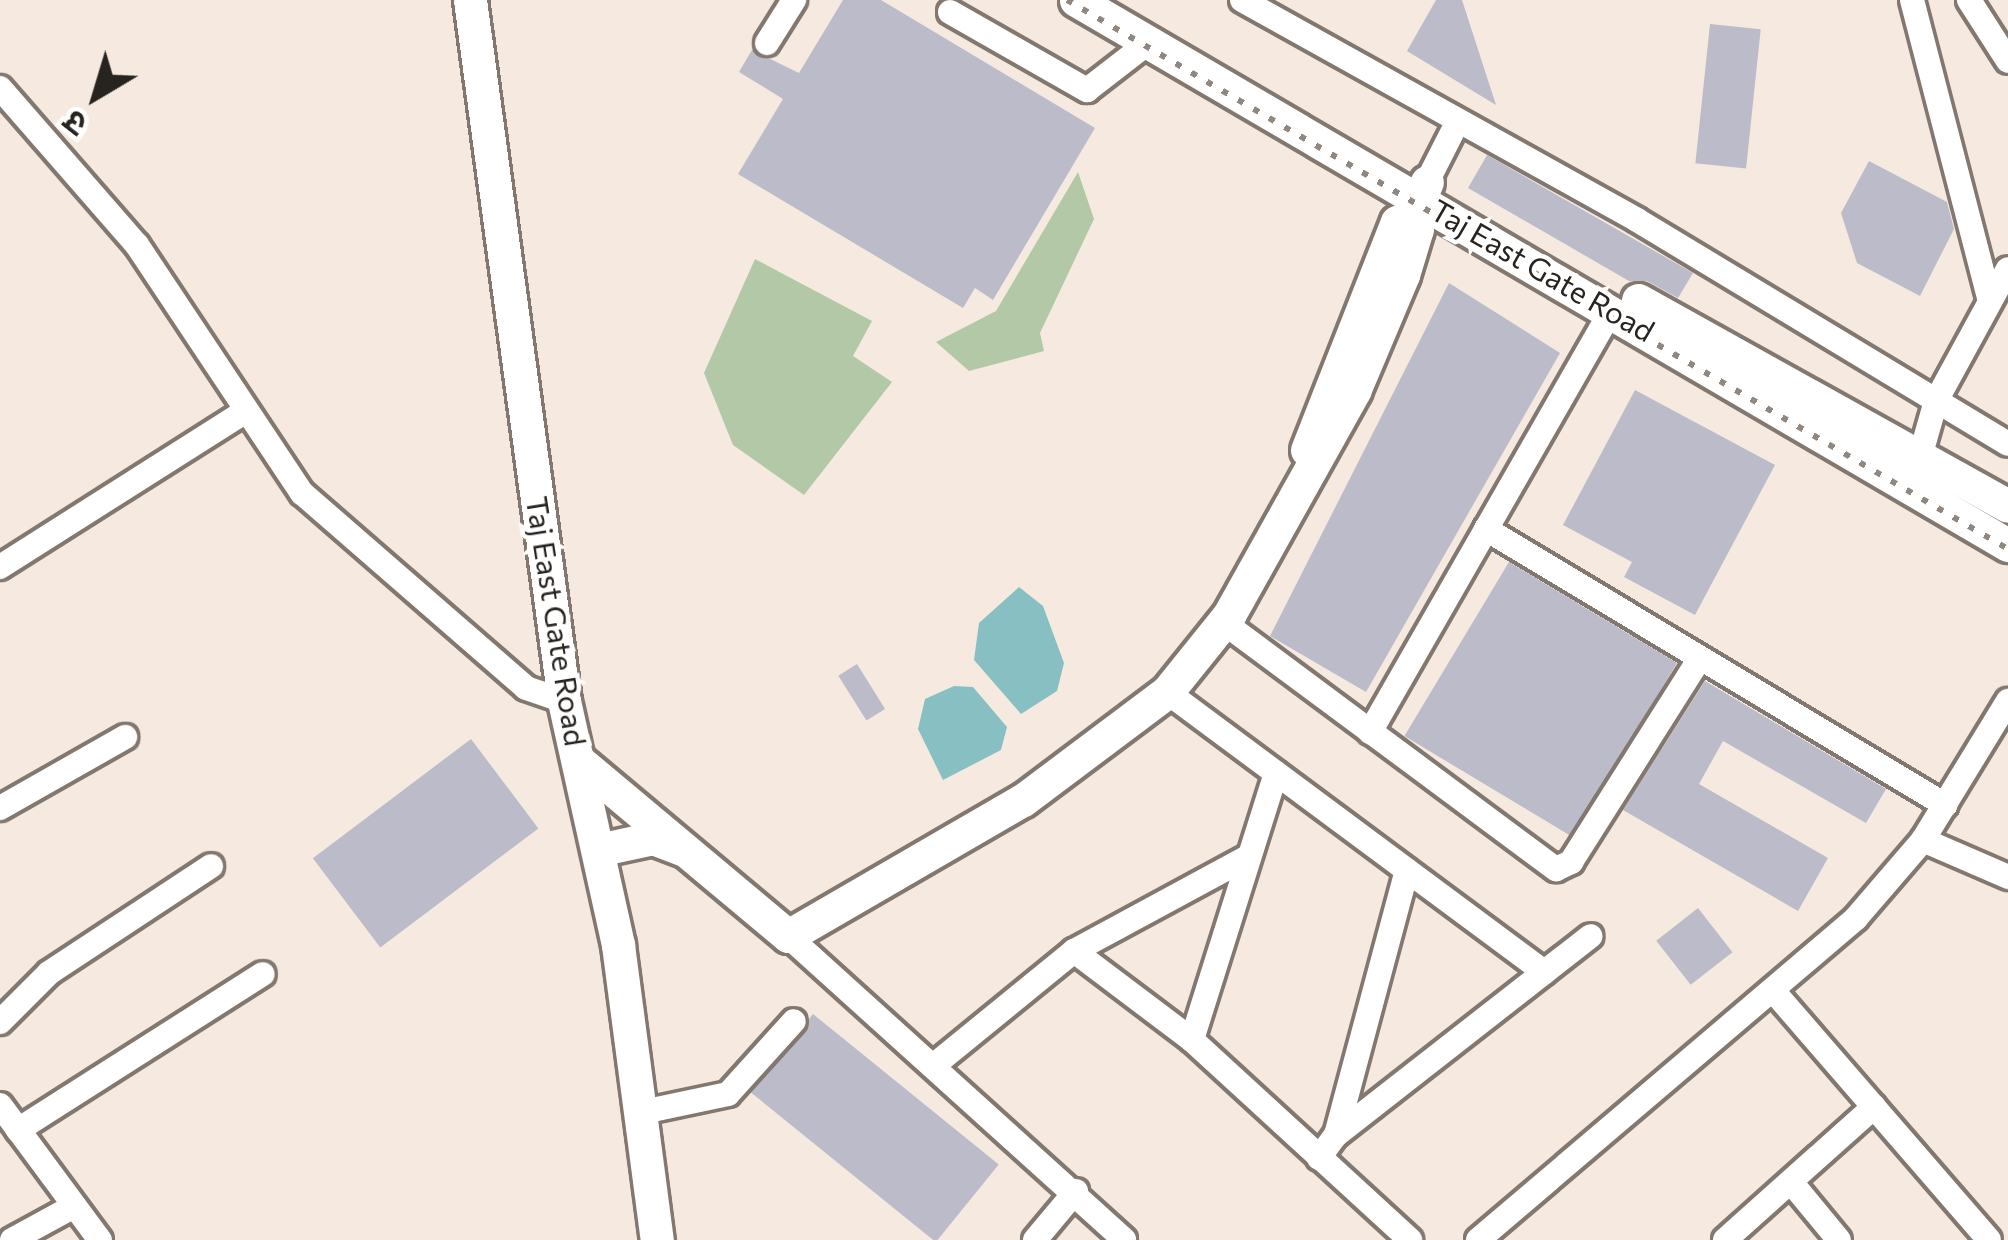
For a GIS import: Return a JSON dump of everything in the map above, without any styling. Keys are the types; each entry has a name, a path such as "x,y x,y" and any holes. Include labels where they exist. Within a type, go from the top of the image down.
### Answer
{"main road":[{"name":"Taj East Gate Road","path":"1076,0 2008,544"},
{"path":"1116,0 1420,199 2008,506"},
{"name":"Taj East Gate Road","path":"480,8 564,701 598,850 657,1240"},
{"path":"580,762 702,857 788,936 1023,800 1167,692 1223,622 1370,353 1412,244 1420,199"},
{"path":"598,850 653,838 702,857"}],"street":[{"path":"766,43 794,0"},
{"path":"1242,0 2008,444"},
{"path":"1912,0 1990,301"},
{"path":"1969,0 2008,61"},
{"path":"950,12 1087,90 1149,42"},
{"path":"0,88 137,245 243,413 302,493 526,688 564,701"},
{"path":"1420,199 1458,122"},
{"path":"1920,458 1936,401 2008,269"},
{"path":"1370,732 1612,309"},
{"path":"0,567 243,413"},
{"path":"1486,529 1945,805"},
{"path":"1223,622 1563,869 1700,658"},
{"path":"1167,692 1544,972"},
{"path":"1478,1240 1775,994 1922,840 2008,701"},
{"path":"0,808 125,737"},
{"path":"1192,1040 1276,772"},
{"path":"1922,840 2008,877"},
{"path":"933,1066 1074,951 1248,857"},
{"path":"0,1022 49,974 211,866"},
{"path":"1336,1135 1407,870"},
{"path":"788,936 1076,1191 1124,1240"},
{"path":"1319,1158 1336,1135 1591,936"},
{"path":"1074,951 1192,1040 1410,1240"},
{"path":"18,1130 263,974"},
{"path":"1775,994 1989,1240"},
{"path":"638,1113 728,1094 794,1021"},
{"path":"1725,1240 1874,1107"},
{"path":"1,1108 100,1240"},
{"path":"1791,1182 1839,1240"},
{"path":"1035,1240 1076,1191"},
{"path":"12,1240 74,1206"}],"green space":[{"path":"1078,172 1094,219 1040,333 1044,351 969,371 936,342 996,311"},
{"path":"755,259 872,321 853,356 892,382 804,495 733,445 704,373"}],"water":[{"path":"1019,587 1043,606 1064,663 1057,691 1021,714 974,660 979,623"},
{"path":"954,686 973,687 1007,727 1001,750 943,780 918,729 925,699"}],"building":[{"path":"843,0 881,0 1095,128 993,300 975,288 963,308 738,174 783,99 739,72 752,50 799,73"},
{"path":"1436,0 1462,0 1496,105 1407,51"},
{"path":"1710,24 1761,29 1746,169 1695,163"},
{"path":"1487,155 1693,273 1678,298 1647,281 1629,281 1468,188"},
{"path":"1869,161 1947,202 1954,229 1920,296 1857,263 1841,213"},
{"path":"1449,283 1560,353 1366,692 1270,636"},
{"path":"1635,390 1775,465 1695,615 1624,577 1632,562 1563,525"},
{"path":"1509,562 1677,663 1572,837 1404,736"},
{"path":"857,664 885,709 866,721 838,676"},
{"path":"1705,681 1886,789 1866,823 1723,741 1699,784 1828,858 1798,911 1623,810"},
{"path":"471,739 538,828 380,948 313,858"},
{"path":"1698,908 1732,952 1691,985 1656,941"},
{"path":"813,1014 999,1164 933,1240 750,1092"}],"railway":[{"path":"1067,0 2008,549"}]}
